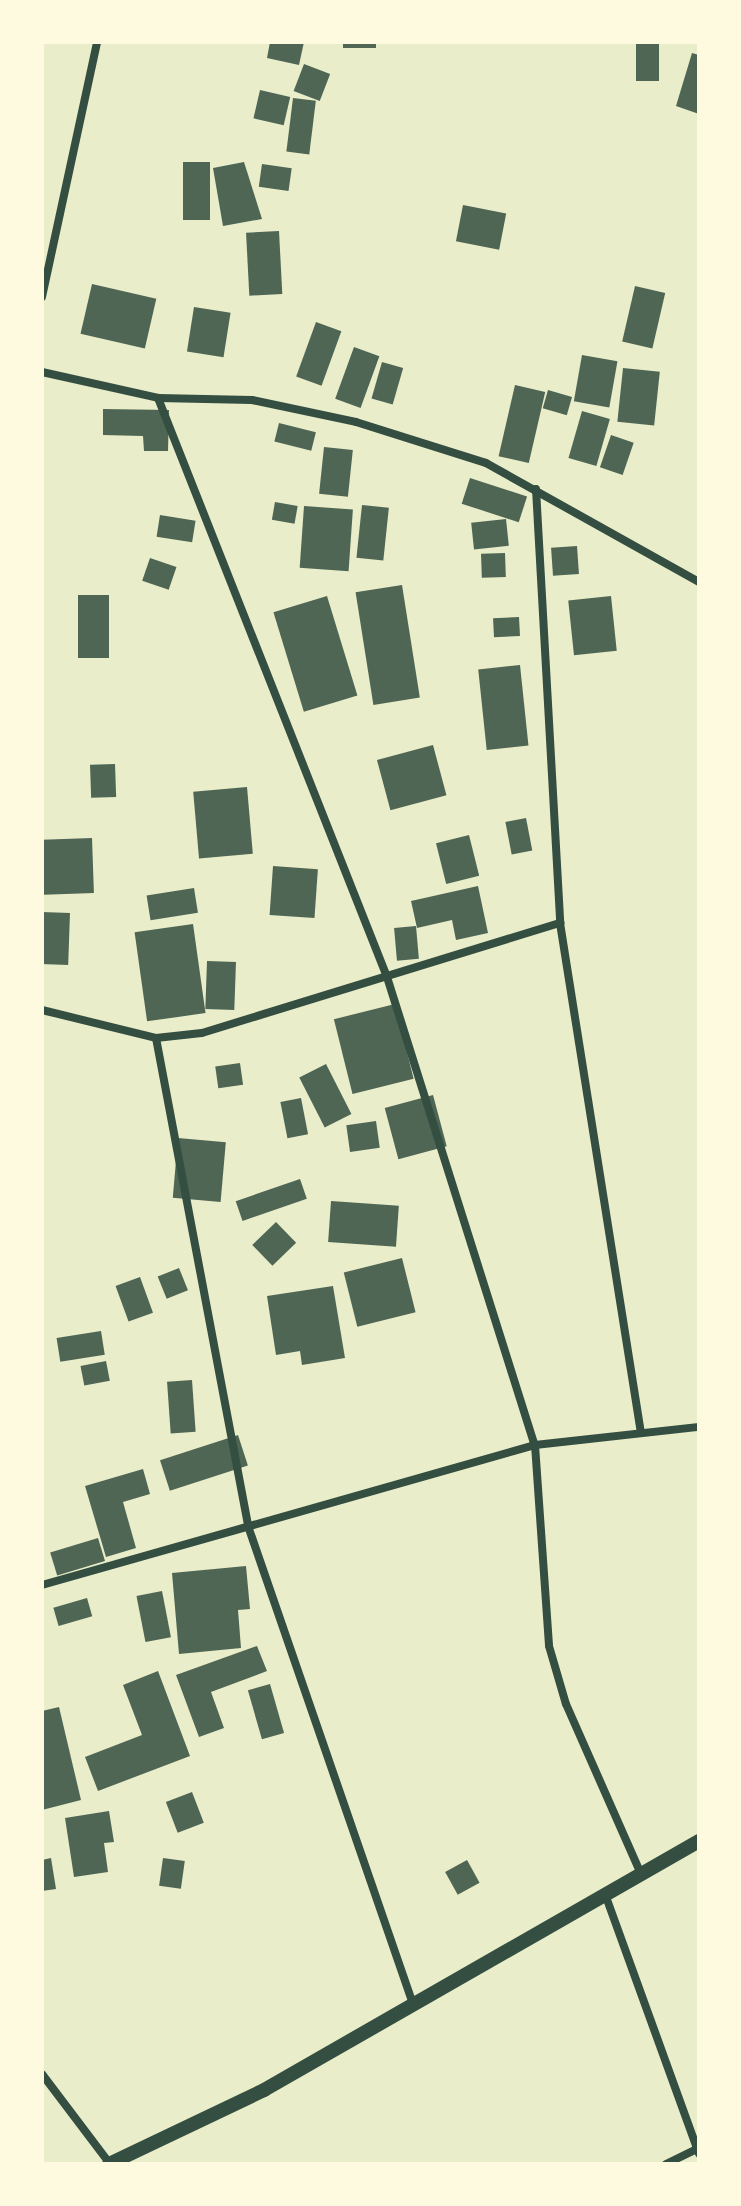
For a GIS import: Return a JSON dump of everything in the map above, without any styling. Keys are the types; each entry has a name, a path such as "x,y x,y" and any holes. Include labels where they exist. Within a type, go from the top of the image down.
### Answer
{"street":[{"path":"42,297 97,42"},
{"path":"42,372 158,398 252,400 356,422 486,463 699,582"},
{"path":"158,398 387,977 535,1445 549,1646 566,1704 641,1874"},
{"path":"536,489 560,923 641,1433"},
{"path":"42,1010 156,1038 202,1033 560,923"},
{"path":"156,1038 248,1526 413,2004"},
{"path":"42,1585 535,1445 699,1427"},
{"path":"42,2074 110,2164 264,2090 699,1841"},
{"path":"605,1894 698,2151 666,2164"}],"building":[{"path":"270,42 304,42 299,65 267,58"},
{"path":"343,42 376,42 376,48 343,48"},
{"path":"636,42 659,42 659,81 636,81"},
{"path":"692,53 699,55 699,114 676,106"},
{"path":"304,64 330,74 320,101 294,91"},
{"path":"260,90 290,97 284,125 253,118"},
{"path":"293,98 316,101 309,154 286,152"},
{"path":"183,162 210,162 210,220 183,220"},
{"path":"244,162 262,219 223,226 213,168"},
{"path":"262,164 292,168 289,191 259,187"},
{"path":"463,205 506,213 499,250 456,241"},
{"path":"279,231 282,294 249,296 246,233"},
{"path":"92,284 156,299 145,349 81,334"},
{"path":"635,286 665,293 652,349 622,342"},
{"path":"194,307 231,313 224,357 187,351"},
{"path":"316,322 341,331 322,386 296,377"},
{"path":"354,347 379,356 361,408 335,399"},
{"path":"582,355 617,361 609,408 574,401"},
{"path":"382,362 403,368 393,405 372,399"},
{"path":"623,368 660,372 654,426 617,422"},
{"path":"515,385 545,392 529,463 499,456"},
{"path":"548,390 572,397 567,415 543,408"},
{"path":"103,409 169,410 168,451 144,451 143,436 103,435"},
{"path":"582,411 610,419 596,466 568,458"},
{"path":"279,423 316,432 311,451 274,441"},
{"path":"611,435 634,443 623,475 600,467"},
{"path":"324,447 353,450 348,497 319,494"},
{"path":"470,478 527,497 519,522 462,504"},
{"path":"275,502 298,506 295,524 272,520"},
{"path":"362,505 389,508 383,561 356,558"},
{"path":"304,506 353,509 349,571 300,568"},
{"path":"160,515 196,521 192,542 157,537"},
{"path":"506,519 509,546 474,550 471,523"},
{"path":"577,546 579,574 553,576 551,548"},
{"path":"505,553 506,577 482,578 481,554"},
{"path":"150,558 176,567 169,590 142,581"},
{"path":"402,585 420,698 373,705 356,592"},
{"path":"78,595 109,595 109,658 78,658"},
{"path":"327,596 357,695 304,712 273,612"},
{"path":"611,596 617,651 574,655 568,600"},
{"path":"519,617 520,636 494,637 493,618"},
{"path":"520,665 528,746 487,750 478,669"},
{"path":"433,745 446,795 390,810 377,760"},
{"path":"115,764 116,797 91,798 90,765"},
{"path":"247,787 253,854 199,858 193,792"},
{"path":"526,818 532,850 512,854 505,822"},
{"path":"469,835 479,876 446,884 436,843"},
{"path":"92,838 94,893 44,895 42,840"},
{"path":"273,866 318,869 314,918 270,915"},
{"path":"478,886 488,933 456,940 452,920 417,928 411,901"},
{"path":"194,888 198,913 151,920 147,896"},
{"path":"42,912 70,913 68,965 42,964"},
{"path":"193,924 206,1013 147,1021 135,932"},
{"path":"416,926 419,959 397,961 394,928"},
{"path":"207,961 236,962 234,1010 205,1009"},
{"path":"395,1004 414,1079 352,1094 334,1019"},
{"path":"240,1063 243,1085 218,1088 215,1066"},
{"path":"326,1064 351,1114 325,1128 299,1078"},
{"path":"433,1095 447,1146 398,1159 385,1108"},
{"path":"301,1098 308,1134 287,1138 280,1102"},
{"path":"376,1121 380,1148 350,1152 346,1125"},
{"path":"178,1138 226,1142 221,1202 173,1198"},
{"path":"300,1179 307,1199 243,1221 236,1201"},
{"path":"331,1201 399,1206 396,1247 328,1242"},
{"path":"276,1222 296,1243 272,1266 252,1245"},
{"path":"402,1258 416,1312 357,1327 344,1273"},
{"path":"179,1268 188,1290 167,1299 158,1277"},
{"path":"140,1277 153,1313 129,1322 116,1286"},
{"path":"333,1286 345,1358 302,1365 300,1351 276,1355 267,1296"},
{"path":"101,1331 105,1355 60,1362 57,1338"},
{"path":"106,1361 110,1381 84,1386 80,1366"},
{"path":"192,1380 196,1432 171,1434 167,1382"},
{"path":"238,1435 248,1465 170,1491 160,1460"},
{"path":"143,1469 150,1494 123,1502 136,1548 106,1557 85,1486"},
{"path":"98,1538 105,1561 57,1576 50,1553"},
{"path":"246,1566 250,1609 238,1610 241,1648 179,1654 172,1573"},
{"path":"162,1591 171,1637 145,1642 136,1596"},
{"path":"87,1598 92,1616 59,1626 53,1608"},
{"path":"257,1646 267,1671 211,1692 224,1728 199,1737 176,1675"},
{"path":"158,1671 190,1756 98,1791 85,1757 142,1735 123,1685"},
{"path":"270,1684 284,1733 262,1739 248,1690"},
{"path":"59,1707 81,1800 42,1810 42,1711"},
{"path":"192,1792 204,1823 178,1833 166,1802"},
{"path":"109,1811 114,1842 104,1843 108,1872 74,1877 65,1818"},
{"path":"51,1858 56,1889 42,1891 42,1860"},
{"path":"163,1858 185,1861 181,1889 159,1886"},
{"path":"467,1860 480,1883 458,1895 445,1872"}]}
